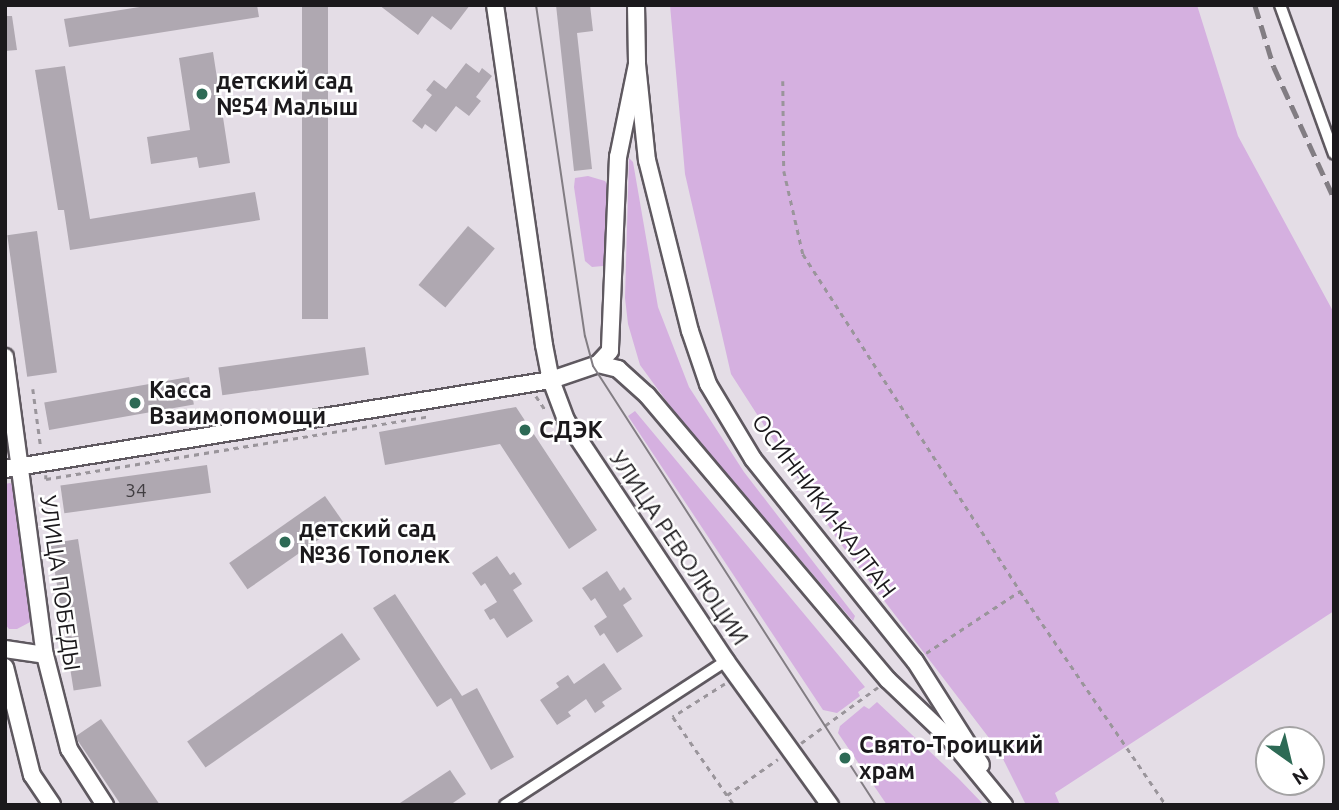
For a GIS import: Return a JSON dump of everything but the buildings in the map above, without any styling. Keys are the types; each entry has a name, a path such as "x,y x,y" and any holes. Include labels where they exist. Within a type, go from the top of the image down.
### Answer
{"street":[{"name":"УЛИЦА РЕВОЛЮЦИИ","path":"495,5 551,380 566,420 722,663 791,749 830,805"},
{"name":"ОСИННИКИ-КАЛТАН","path":"636,5 637,64 648,160 690,331 709,384 754,458 915,661 951,713 1004,804"},
{"path":"1280,5 1334,154"},
{"path":"12,468 551,380 598,364 610,351 618,156 637,64"},
{"name":"УЛИЦА ПОБЕДЫ","path":"5,357 12,468 45,655 69,749 105,805"},
{"path":"598,364 618,369 647,395 888,680 949,738 1004,804"},
{"path":"5,649 45,655"},
{"path":"505,805 722,663"},
{"path":"5,667 32,775 52,805"},
{"path":"5,720 24,745"}],"path":[{"path":"783,81 784,171 803,254 1020,591 1166,805"},
{"path":"33,389 46,478 433,415"},
{"path":"523,399 536,396 551,419"},
{"path":"915,661 1020,591"},
{"path":"722,663 730,681 673,718 734,805"},
{"path":"727,795 888,680"}],"shaded area":[{"path":"670,5 1197,5 1238,136 1334,313 1334,611 1055,793 1060,805 1026,805 999,751 837,539 731,374 685,174"},
{"path":"629,158 633,162 658,307 689,387 744,472 855,616 853,621 681,421 640,365 628,324 625,298"},
{"path":"588,176 605,181 613,194 610,255 603,266 592,267 585,261 574,187 575,178"},
{"path":"635,411 865,687 858,692 860,696 837,713 823,710 628,416"},
{"path":"5,484 15,486 34,620 17,629 9,629 5,624"},
{"path":"877,702 984,805 887,805 838,733 840,726 864,706 869,709"}],"tram line":[{"path":"536,5 585,336 593,366 876,805"}],"railway":[{"path":"1255,5 1274,67 1334,198"}],"place":[{"name":"детский сад №54 Малыш","path":"202,94"},
{"name":"Касса Взаимопомощи","path":"135,403"},
{"name":"СДЭК","path":"525,430"},
{"name":"детский сад №36 Тополек","path":"285,542"},
{"name":"Свято-Троицкий храм","path":"845,758"}]}
